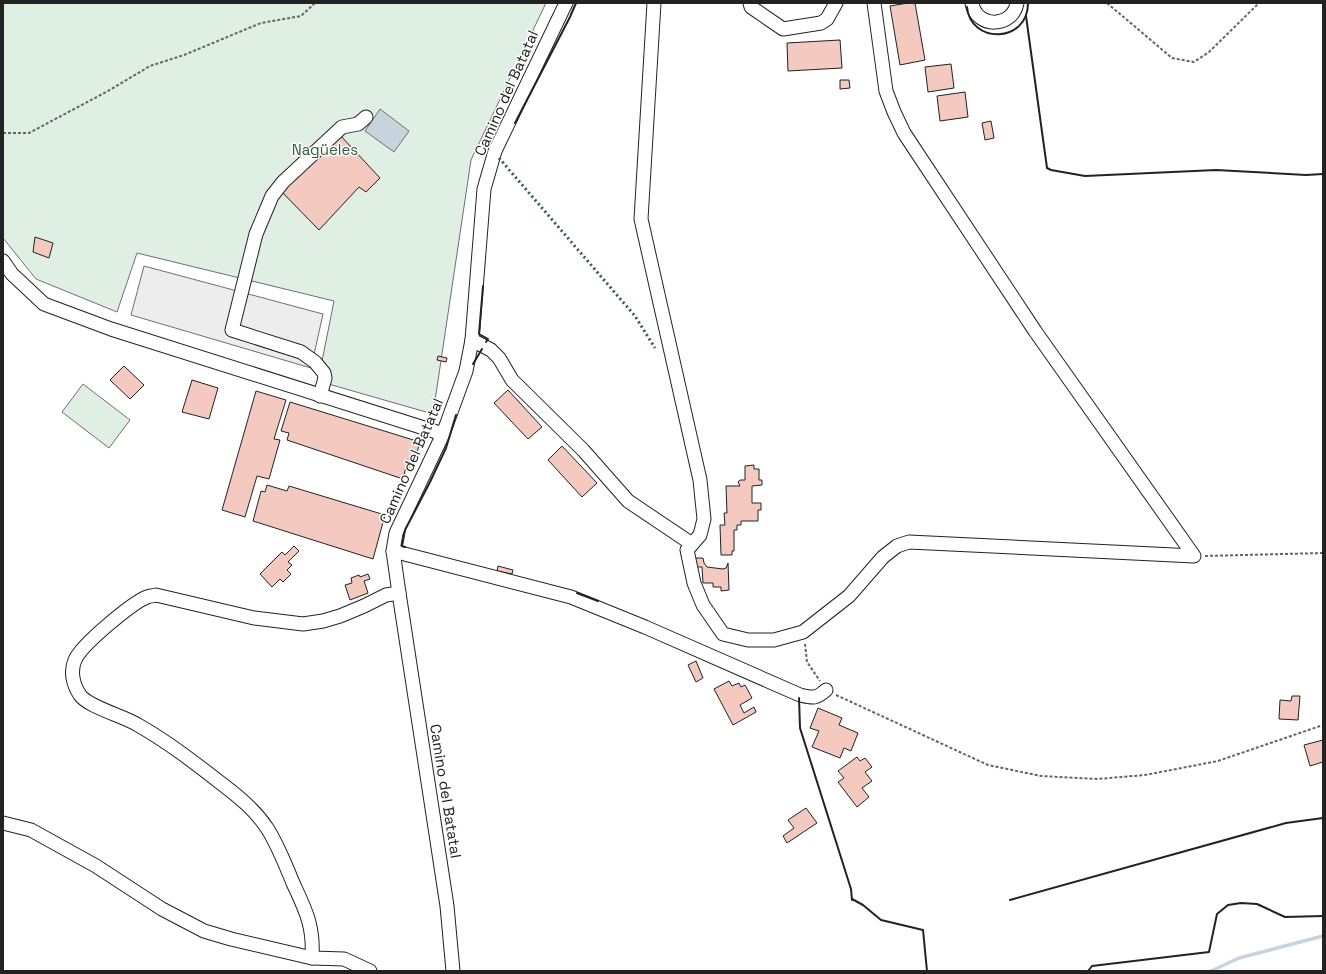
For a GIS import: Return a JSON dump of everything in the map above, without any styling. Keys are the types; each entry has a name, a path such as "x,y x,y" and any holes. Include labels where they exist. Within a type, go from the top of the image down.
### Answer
{"street":[{"name":"Camino del Batatal","path":"454,971 447,906 393,551 396,533 443,434 466,371 472,340 484,189 495,152 566,3"},
{"path":"654,3 641,219 700,480 704,519 700,535 687,550 694,583 703,605 723,634 748,640 774,640 803,632 849,596 883,557 897,546 909,542 1194,556"},
{"path":"750,3 751,7 783,29 821,23 827,19 836,3"},
{"path":"874,3 886,91 904,132 1035,331 1194,556"},
{"path":"972,3 978,16 984,21 992,23 1002,22 1009,18 1014,12 1017,3"},
{"path":"320,396 325,378 324,373 315,362 301,352 232,330 256,234 272,196 283,182 342,127 358,124 366,117"},
{"path":"3,261 12,274 44,304 111,329 443,434"},
{"path":"472,340 491,350 499,358 512,380 583,450 628,501 692,544"},
{"path":"393,551 572,597 646,627 800,695 813,698 820,696 826,690"},
{"path":"312,958 312,935 307,913 277,845 266,827 249,806 207,772 156,736 136,723 90,703 81,697 74,687 73,674 75,660 82,649 94,636 146,597 156,595 254,618 303,624 323,621 340,616 386,595 399,593"},
{"path":"3,823 31,830 96,866 162,909 204,931 312,958 344,959 370,971"}],"path":[{"path":"3,133 29,132 108,91 150,66 184,55 262,23 301,16 315,3"},
{"path":"1107,3 1172,58 1194,62 1209,52 1259,3"},
{"path":"1194,556 1323,553"},
{"path":"803,632 807,662 826,690 988,765 1048,776 1097,779 1146,775 1218,761 1323,725"}],"green space":[{"name":"Nagüeles","path":"3,3 546,3 471,160 433,414 318,381 334,301 137,253 117,312 36,279 3,238"},
{"path":"83,384 130,420 109,448 62,412"}],"shaded area":[{"path":"380,109 409,131 394,152 365,131"},
{"path":"144,266 323,314 311,368 131,315"}],"building":[{"path":"915,3 925,60 900,65 890,6"},
{"path":"840,40 842,68 788,71 787,43"},
{"path":"951,64 954,88 928,92 925,67"},
{"path":"840,80 849,80 850,88 840,89"},
{"path":"965,92 968,117 940,121 937,96"},
{"path":"991,121 994,138 985,140 982,123"},
{"path":"340,135 380,178 366,192 359,187 319,230 279,189"},
{"path":"35,237 53,243 49,258 33,252"},
{"path":"438,356 447,358 446,362 437,360"},
{"path":"124,366 144,385 130,399 110,380"},
{"path":"192,380 218,388 209,419 182,412"},
{"path":"508,390 542,427 528,439 494,403"},
{"path":"256,391 286,400 274,439 280,440 269,479 257,476 245,517 222,510"},
{"path":"290,402 420,442 412,470 406,467 403,479 287,440 289,433 281,431"},
{"path":"562,446 597,483 582,497 548,460"},
{"path":"754,465 754,469 759,469 759,480 762,480 762,485 752,486 752,503 761,503 761,510 758,510 758,521 741,521 741,525 737,525 737,530 734,530 734,551 732,551 732,555 721,555 720,525 725,525 724,513 727,513 726,486 740,486 738,482 740,480 745,480 745,466"},
{"path":"267,485 287,491 289,486 385,515 373,559 253,521 261,491 265,492"},
{"path":"294,546 299,551 288,562 292,565 287,570 291,574 283,582 280,579 272,587 260,574 282,552 285,555"},
{"path":"695,558 703,558 707,567 723,569 726,568 728,563 729,590 721,591 721,587 713,587 713,583 703,583 702,567 695,567"},
{"path":"498,566 513,570 512,574 497,571"},
{"path":"368,574 370,579 364,581 368,593 350,600 345,585 352,583 351,578"},
{"path":"696,661 703,678 696,682 688,665"},
{"path":"729,681 732,686 739,683 741,687 745,685 752,698 740,705 744,713 754,707 756,712 733,725 714,689"},
{"path":"1292,696 1300,696 1298,720 1279,719 1280,700 1291,701"},
{"path":"818,708 842,718 839,725 858,733 851,751 844,748 840,758 812,747 819,731 810,728"},
{"path":"1323,740 1323,762 1310,766 1304,745"},
{"path":"857,757 860,761 865,758 872,767 865,772 872,781 862,788 869,797 857,807 838,782 844,778 838,771"},
{"path":"806,808 817,823 787,843 783,836 794,828 788,820"}],"waterway":[{"path":"1211,971 1239,958 1323,936"}],"hedge":[{"path":"499,158 635,316 655,348"}],"wall":[{"path":"515,123 576,3"},
{"path":"967,7 970,19 978,28 988,33 999,34 1009,32 1019,26 1026,16 1028,3"},
{"path":"1026,16 1047,168 1085,176 1216,170 1306,175 1323,174"},
{"path":"483,286 479,334 488,339 486,342"},
{"path":"473,364 482,349"},
{"path":"405,547 402,546 405,530 446,448 456,415"},
{"path":"577,593 598,601"},
{"path":"799,698 800,728 851,889 852,900"},
{"path":"1010,900 1286,823 1323,818"},
{"path":"852,899 863,905 881,920 923,930 927,971"},
{"path":"1088,971 1092,966 1209,952 1217,914 1228,905 1241,903 1257,904 1285,917 1323,916"}]}
